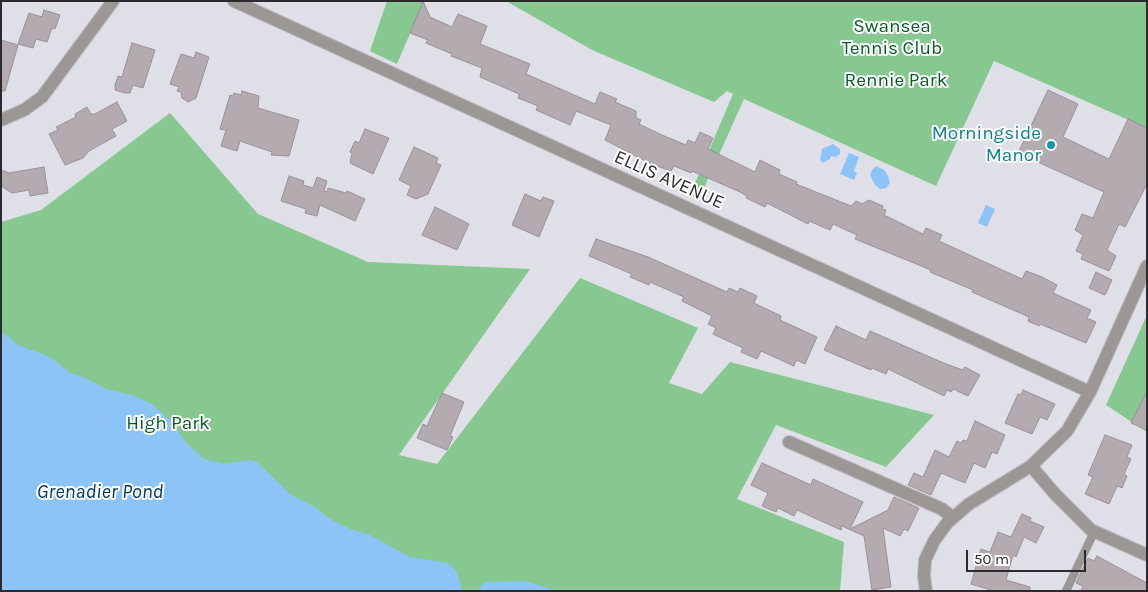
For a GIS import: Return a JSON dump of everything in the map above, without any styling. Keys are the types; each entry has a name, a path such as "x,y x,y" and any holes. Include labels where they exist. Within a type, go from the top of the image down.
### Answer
{"street":[{"path":"1,120 24,110 42,97 113,1"},
{"name":"ELLIS AVENUE","path":"234,1 1090,392"},
{"path":"926,591 924,576 928,552 938,533 952,517 969,504 1031,466 1067,431 1090,392 1143,285 1147,266"},
{"path":"789,442 942,509 952,517"},
{"path":"1031,466 1055,494 1094,532 1147,556"}],"lane":[{"path":"1066,591 1094,532"}],"green space":[{"path":"387,1 424,1 397,64 370,51"},
{"name":"Rennie Park","path":"506,1 1147,1 1147,128 994,61 936,186 744,99 699,199 690,195 733,94 727,91 714,102 592,50"},
{"name":"High Park","path":"170,113 258,214 368,262 530,269 399,455 437,464 580,278 698,328 669,383 702,394 730,362 934,415 886,467 776,425 737,499 844,542 840,591 1,591 1,222 41,210"},
{"path":"1147,315 1147,432 1106,405"}],"water":[{"path":"833,144 840,149 840,154 836,157 831,156 830,159 823,163 820,160 822,149"},
{"path":"849,153 859,157 854,171 857,173 854,180 840,174"},
{"path":"876,166 884,170 888,176 890,183 886,188 880,189 875,185 870,175"},
{"path":"986,205 995,209 987,227 978,223"},
{"name":"Grenadier Pond","path":"1,331 18,345 50,357 69,372 106,389 135,396 152,404 173,423 186,443 204,459 224,464 249,460 257,462 291,495 315,507 330,519 350,529 368,534 410,557 448,563 457,572 462,591 1,591"},
{"path":"525,581 557,591 479,591 481,585 488,582"}],"building":[{"path":"423,1 430,17 452,27 458,14 487,26 480,44 530,64 526,74 595,104 600,92 617,99 615,102 636,111 636,118 641,120 639,124 662,135 686,145 688,140 695,143 700,132 713,138 708,149 755,172 760,160 780,170 779,174 797,182 796,184 851,206 856,201 862,204 869,200 883,206 882,209 886,210 884,215 923,234 926,228 942,235 939,241 1022,279 1026,271 1042,277 1057,285 1053,293 1091,310 1087,318 1096,322 1086,343 1028,321 1029,317 930,272 931,270 855,239 857,235 833,224 830,230 809,221 808,224 767,203 765,207 746,198 747,196 740,192 692,171 691,173 674,166 671,171 651,164 605,140 611,125 576,111 570,125 536,110 538,106 518,98 519,94 480,77 482,68 451,56 452,54 426,43 428,40 410,33"},
{"path":"44,10 60,15 55,29 52,28 47,42 36,39 33,48 18,44 29,13 42,17"},
{"path":"1,40 18,45 5,91 1,91"},
{"path":"132,43 155,50 143,88 133,85 130,93 125,93 115,90 115,85 118,76 122,77"},
{"path":"196,52 209,57 196,98 188,102 182,98 181,92 177,91 179,87 170,84 181,54 194,58"},
{"path":"1048,90 1078,104 1063,137 1109,159 1128,119 1147,128 1147,184 1125,227 1119,224 1107,250 1116,256 1109,271 1081,259 1083,254 1076,251 1083,235 1075,230 1082,214 1093,218 1104,192 1018,153"},
{"path":"242,91 259,96 258,108 299,120 289,156 271,155 272,152 240,141 237,151 221,146 226,130 220,129 230,95 233,96 234,93 241,95"},
{"path":"117,102 127,121 112,129 116,136 89,151 83,158 65,165 49,134 58,130 56,127 76,117 75,114 87,107 91,114 95,114"},
{"path":"365,129 389,138 373,174 350,163 352,153 350,152 355,141 359,143"},
{"path":"414,147 438,158 436,163 441,165 428,194 416,199 407,195 411,186 399,180"},
{"path":"44,167 48,193 30,196 29,190 12,193 1,186 1,170 9,173"},
{"path":"289,176 304,181 303,185 313,188 317,177 327,181 324,191 327,192 328,188 346,193 347,191 365,199 355,221 320,205 317,216 305,213 306,209 281,201"},
{"path":"525,194 541,201 543,197 554,201 539,237 512,225"},
{"path":"435,207 469,224 457,250 422,235"},
{"path":"596,239 648,257 727,292 729,288 738,292 740,288 757,296 754,303 781,316 780,320 817,337 805,364 796,360 794,366 761,351 757,359 741,352 743,348 713,334 716,328 708,324 712,316 682,301 684,297 650,282 649,285 630,277 632,274 589,256"},
{"path":"1096,272 1112,280 1105,295 1089,288"},
{"path":"836,326 866,340 870,331 946,364 963,370 965,367 980,375 968,396 953,389 951,392 947,390 944,396 888,369 886,374 872,368 871,370 824,350"},
{"path":"1023,390 1055,404 1047,420 1040,417 1032,434 1005,423 1018,394 1021,395"},
{"path":"1147,391 1147,430 1131,423"},
{"path":"442,393 464,402 450,436 453,437 447,450 417,438 423,424 427,426"},
{"path":"975,421 1005,435 997,454 992,452 985,468 974,463 965,483 941,473 931,495 908,485 914,473 923,477 935,450 949,457 957,441 961,443 963,440 967,441"},
{"path":"1105,435 1132,445 1127,457 1131,459 1124,474 1127,476 1122,488 1117,486 1109,504 1085,494 1093,477 1088,475"},
{"path":"762,463 811,485 813,479 863,502 850,529 888,510 894,497 919,508 908,531 904,529 900,536 883,528 891,587 872,590 864,536 842,526 841,530 797,510 794,516 778,508 776,512 762,506 768,493 751,485"},
{"path":"1022,514 1031,518 1030,521 1044,527 1036,543 1024,537 1016,557 1013,555 1006,580 1030,587 1030,591 994,591 971,584 981,549 990,552 998,532 1011,537"},
{"path":"1097,556 1147,583 1147,591 1081,591 1083,586 1076,583 1088,558 1094,561"}],"place":[{"name":"Morningside Manor","path":"1051,145"}],"park label":[{"name":"Swansea Tennis Club","path":"892,38"}]}
